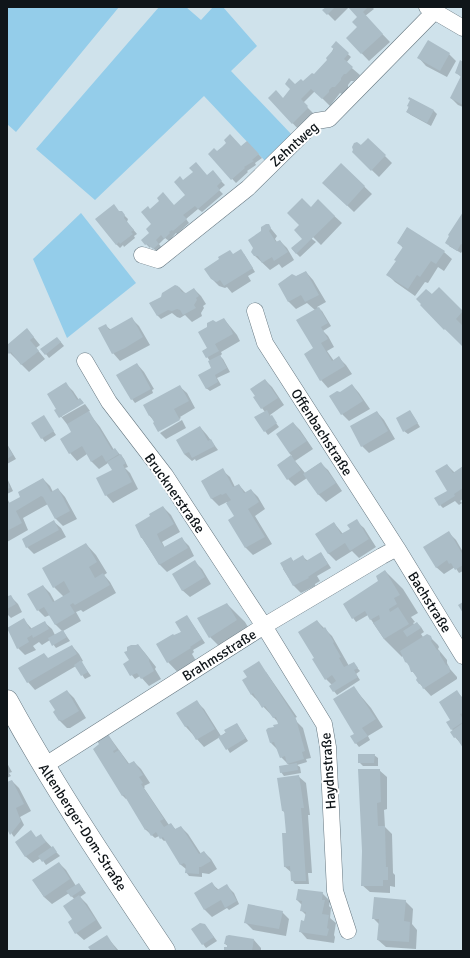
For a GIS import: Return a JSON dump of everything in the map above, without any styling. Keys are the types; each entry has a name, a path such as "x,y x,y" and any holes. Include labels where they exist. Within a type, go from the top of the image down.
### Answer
{"main road":[{"name":"Altenberger-Dom-Straße","path":"7,701 44,766 99,853 164,951"}],"street":[{"name":"Zehntweg","path":"142,255 158,260 248,188 316,121 329,119 430,9 463,28"},
{"name":"Offenbachstraße","path":"256,311 265,343 397,548"},
{"name":"Brucknerstraße","path":"85,361 109,402 165,475 264,626"},
{"name":"Brahmsstraße","path":"44,766 264,626 397,548"},
{"name":"Bachstraße","path":"397,548 463,656"},
{"name":"Haydnstraße","path":"264,626 324,724 328,747 335,891 348,931"}],"shaded area":[{"path":"7,7 119,7 16,132 7,124"},
{"path":"159,7 186,7 201,20 213,7 223,7 257,46 231,71 293,136 267,163 204,96 95,200 36,149"},
{"path":"81,213 136,283 67,338 33,259"}],"building":[{"path":"326,7 335,7 327,15 322,10"},
{"path":"348,7 368,7 363,12 383,34 361,54 346,38 357,27 352,22 357,17"},
{"path":"428,40 450,53 440,71 417,58"},
{"path":"336,41 349,53 344,59 353,67 346,74 344,74 335,87 332,87 322,99 311,89 301,99 308,106 308,108 292,124 268,98 276,90 283,98 290,89 285,84 289,78 295,84 301,79 303,81 312,73 314,74 327,60 326,58 334,49 331,47"},
{"path":"460,60 463,62 463,105 450,98 461,76 455,73"},
{"path":"409,97 434,110 427,123 406,112 409,107 407,106 410,100 408,99"},
{"path":"230,134 241,146 247,141 259,154 252,160 254,161 244,167 245,168 231,180 208,154 214,148 217,151 222,147 226,143 224,140"},
{"path":"368,138 386,155 371,171 352,152 354,143 357,142 361,145"},
{"path":"196,162 207,175 213,170 222,181 217,186 220,190 198,209 195,206 183,215 187,219 173,231 172,230 169,232 170,233 164,239 161,235 156,240 159,244 153,249 147,244 145,245 141,240 149,233 146,229 151,224 141,212 148,206 150,209 159,201 157,198 163,192 174,205 185,195 174,182 180,176 183,180 193,172 189,168"},
{"path":"341,163 365,186 347,206 322,183"},
{"path":"302,198 311,207 318,199 335,216 296,254 291,248 302,239 294,230 299,225 287,213"},
{"path":"114,204 119,211 122,211 125,215 124,218 134,230 131,232 133,234 120,244 119,242 116,245 95,219"},
{"path":"463,212 463,245 461,244 457,251 445,243 449,236 448,235"},
{"path":"269,224 271,228 269,231 276,242 280,240 288,252 274,261 272,257 262,263 258,256 254,256 251,252 253,248 248,240 261,231 261,227"},
{"path":"407,227 445,251 436,264 431,261 420,277 417,275 408,289 386,275 396,261 394,260 403,247 397,243"},
{"path":"241,249 253,268 224,286 220,280 217,282 211,279 204,269 219,259 218,257 230,250 233,254"},
{"path":"306,271 319,295 305,302 301,295 288,302 278,284 292,274 296,276"},
{"path":"175,285 178,286 182,292 186,293 194,288 199,296 196,298 197,300 194,305 196,308 183,315 180,310 177,309 172,311 168,310 157,316 149,303 161,297 162,293"},
{"path":"439,287 463,311 456,319 463,326 463,347 445,329 444,330 416,299 426,289 432,294"},
{"path":"319,307 328,323 321,327 328,339 321,343 332,361 339,356 345,366 320,381 304,354 313,348 296,320"},
{"path":"132,317 143,337 112,354 98,328 106,324 109,330"},
{"path":"224,318 233,334 215,344 219,351 206,358 202,351 207,348 198,332 207,327 207,323 213,320 216,322"},
{"path":"27,328 34,337 30,340 39,351 21,365 11,352 9,354 7,352 7,345"},
{"path":"57,337 61,342 45,355 40,349"},
{"path":"220,355 227,368 215,375 218,382 206,389 198,375 211,368 208,361"},
{"path":"137,363 151,389 131,400 116,375"},
{"path":"265,379 278,398 261,409 253,397 255,396 250,389"},
{"path":"66,382 77,400 80,398 84,403 59,418 54,410 56,409 47,394"},
{"path":"352,384 363,401 341,415 329,396 337,391 340,392"},
{"path":"180,385 189,401 174,409 180,420 158,432 153,423 154,422 143,405"},
{"path":"267,410 270,416 272,415 277,423 264,432 254,417"},
{"path":"410,410 418,423 403,432 396,418"},
{"path":"89,411 112,450 115,448 119,454 106,462 102,455 91,462 82,446 69,454 60,439 71,432 67,424"},
{"path":"377,411 388,431 361,447 350,426"},
{"path":"44,415 54,431 41,439 31,423"},
{"path":"293,422 307,441 289,453 276,434"},
{"path":"200,426 208,441 211,439 215,446 192,458 189,452 184,454 176,440"},
{"path":"7,445 13,455 7,459"},
{"path":"121,454 126,463 123,465 132,482 105,496 96,478 112,470 107,462"},
{"path":"291,455 301,470 287,480 277,465"},
{"path":"321,462 336,483 318,495 303,474"},
{"path":"447,464 453,473 463,466 463,488 454,494 455,496 439,506 434,498 447,491 435,471"},
{"path":"223,468 233,487 239,484 244,493 251,489 259,502 248,509 265,537 245,548 228,520 234,516 226,503 231,500 226,493 211,499 201,481"},
{"path":"43,478 51,492 58,488 70,511 55,519 41,496 16,511 22,523 7,531 7,504 20,497 18,492"},
{"path":"7,480 10,488 7,489"},
{"path":"163,506 174,524 157,534 160,541 164,547 182,537 188,548 159,565 141,538 135,525 150,516 149,514"},
{"path":"357,519 369,539 350,551 345,543 328,554 315,534 334,522 341,534 350,529 347,525"},
{"path":"54,520 59,530 26,548 22,539"},
{"path":"449,531 463,555 463,565 455,570 451,563 449,564 447,560 436,568 423,547"},
{"path":"86,543 97,562 89,567 95,578 103,573 110,585 75,605 73,603 70,605 75,613 55,625 44,607 37,611 27,594 43,585 53,602 70,592 64,581 53,588 42,568"},
{"path":"321,552 328,564 308,577 309,578 293,586 280,563 291,557 293,561 303,555 306,561"},
{"path":"195,560 205,577 182,591 172,574"},
{"path":"385,570 400,595 394,598 397,604 389,609 390,612 398,607 409,624 384,639 373,623 380,619 379,615 370,620 365,611 352,619 343,604 378,581 376,576"},
{"path":"7,594 8,596 11,595 16,604 7,609"},
{"path":"463,602 463,613 458,605"},
{"path":"227,603 237,620 209,638 197,618"},
{"path":"187,615 202,639 190,647 191,648 167,663 156,644 173,634 174,635 181,632 175,622"},
{"path":"24,618 30,629 45,621 49,629 33,638 32,635 27,638 29,642 17,649 7,628"},
{"path":"317,620 323,629 325,627 334,642 333,643 341,657 339,658 344,667 354,662 358,668 354,670 358,677 333,692 329,686 336,681 332,675 325,680 298,632"},
{"path":"417,622 421,628 407,637 403,631"},
{"path":"63,630 67,637 52,646 48,638"},
{"path":"427,634 431,636 431,641 437,650 440,651 440,655 446,665 449,666 450,672 423,689 421,684 419,684 416,680 417,678 413,672 411,672 400,651"},
{"path":"138,644 149,659 154,671 141,679 137,673 130,676 123,664 129,660 124,652 127,651 127,647"},
{"path":"72,645 77,654 27,683 18,668 44,653 48,658"},
{"path":"81,660 88,672 81,676 74,665"},
{"path":"259,661 296,719 305,751 302,752 304,759 287,764 285,756 280,758 274,742 270,743 266,730 274,727 273,725 278,724 276,717 273,718 265,706 262,708 253,693 251,695 242,680 247,677 243,671"},
{"path":"354,686 376,719 362,728 368,736 355,744 350,736 354,734 333,699"},
{"path":"67,690 79,711 62,721 59,721 53,712 55,710 49,701"},
{"path":"457,690 463,698 463,713 460,714 463,722 451,730 446,722 450,720 439,702"},
{"path":"197,700 215,729 196,740 188,726 185,727 176,713"},
{"path":"237,723 246,738 226,750 218,737 226,733 224,730"},
{"path":"463,723 463,748 456,737 454,738 450,732"},
{"path":"108,734 117,749 113,751 114,753 119,750 128,764 134,761 143,775 139,777 143,783 141,784 164,819 160,821 164,827 171,823 175,829 181,826 199,854 204,851 211,861 199,867 199,874 185,873 186,865 184,863 180,865 163,837 160,839 156,832 151,836 147,829 145,830 124,795 122,796 93,749 99,744 97,741"},
{"path":"358,754 375,754 374,763 358,763"},
{"path":"297,763 298,770 280,773 279,766"},
{"path":"358,769 380,769 381,802 377,803 378,826 385,826 386,867 388,867 388,880 383,880 383,886 361,886 362,851"},
{"path":"299,775 304,808 301,808 306,881 291,881 290,866 284,867 282,833 286,833 284,811 282,811 277,778"},
{"path":"12,780 24,804 16,808 21,821 10,835 7,829 7,782"},
{"path":"31,830 36,837 41,834 46,842 25,857 15,842"},
{"path":"53,846 57,852 42,862 38,856"},
{"path":"59,862 70,879 44,897 32,880"},
{"path":"212,882 217,890 227,884 237,901 225,908 221,900 204,910 194,893"},
{"path":"79,883 83,889 71,897 66,891"},
{"path":"298,889 323,892 322,900 325,900 322,914 329,915 327,928 329,929 327,936 299,932 301,920 304,921 306,912 300,911 302,901 296,900"},
{"path":"79,895 96,920 75,934 68,922 72,919 63,906"},
{"path":"374,897 406,900 404,921 410,922 409,942 377,940 379,919 372,919"},
{"path":"248,904 283,911 279,929 244,923"},
{"path":"200,923 205,924 214,937 202,945 191,929"},
{"path":"107,935 117,951 91,951 88,947"},
{"path":"229,935 254,939 252,951 224,951 224,947 227,947 227,944 224,944 226,936"}]}
